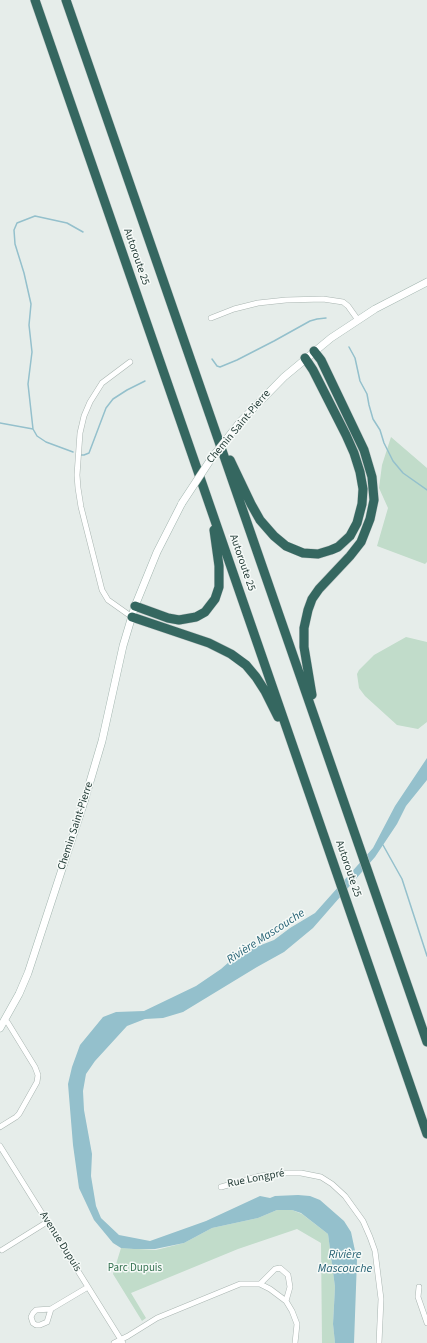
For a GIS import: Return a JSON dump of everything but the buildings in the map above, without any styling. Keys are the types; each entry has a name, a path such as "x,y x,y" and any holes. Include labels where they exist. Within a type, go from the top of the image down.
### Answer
{"highway":[{"name":"Autoroute 25","path":"35,0 427,1134"},
{"name":"Autoroute 25","path":"66,0 427,1042"},
{"path":"314,351 321,360 364,450 372,477 374,500 370,519 363,537 350,556 326,580 316,594 306,616 304,653 317,724"},
{"path":"213,425 254,509 277,540 294,550 311,554 323,553 342,545 350,536 359,519 363,500 361,478 350,443 313,370 305,358"},
{"path":"135,606 168,618 184,620 200,616 211,606 218,591 219,574 212,513"},
{"path":"132,617 215,645 241,661 253,673 262,686 294,749"}],"street":[{"name":"Chemin Saint-Pierre","path":"0,1028 30,968 88,789 102,741 119,664 135,606 157,552 182,503 211,459 240,422 277,383 314,351 358,320 387,302 427,282"},
{"path":"210,318 234,309 258,303 286,300 323,299 343,302 348,306 358,320"},
{"path":"130,362 102,383 85,411 81,427 77,467 79,495 102,590 108,600 132,617"},
{"path":"123,610 135,606"},
{"path":"0,1127 19,1114 36,1084 38,1075 36,1067 5,1020"},
{"name":"Avenue Dupuis","path":"0,1146 122,1341"},
{"name":"Rue Longpré","path":"221,1186 260,1176 296,1173 313,1175 332,1184 353,1207 363,1221 370,1237 374,1251 381,1299 379,1343"},
{"path":"2,1250 47,1222"},
{"path":"260,1284 275,1269 280,1268 288,1275 290,1287 286,1301"},
{"path":"114,1343 122,1341 157,1318 240,1284 260,1284 270,1289 286,1301 292,1311 297,1324 295,1343"},
{"path":"51,1309 88,1287"},
{"path":"419,1287 418,1295 427,1323"}],"green space":[{"path":"391,437 427,468 427,562 425,564 377,546 388,508 379,488 382,465"},
{"path":"406,637 427,642 427,722 418,729 397,725 365,696 359,688 357,674 374,655"},
{"name":"Parc Dupuis","path":"277,1210 292,1210 302,1214 328,1234 335,1287 333,1324 335,1343 322,1343 321,1243 297,1229 238,1249 131,1293 146,1318 142,1321 113,1274 121,1248 156,1250 184,1243 212,1228 258,1218"}],"water":[{"name":"Rivière Mascouche","path":"427,758 427,780 406,806 397,824 375,857 313,928 284,952 183,1012 163,1018 145,1019 127,1026 95,1061 86,1074 83,1091 84,1110 92,1154 91,1176 96,1206 101,1218 119,1235 150,1241 206,1221 260,1196 270,1198 275,1196 310,1196 320,1200 344,1221 351,1232 357,1260 354,1343 335,1343 333,1324 335,1287 328,1234 301,1213 292,1210 277,1210 258,1218 212,1228 184,1243 155,1249 121,1248 113,1243 94,1220 79,1188 73,1145 68,1084 80,1045 103,1017 116,1012 144,1011 196,986 221,969 238,954 274,940 290,928 315,913 373,848 395,806"}],"waterway":[{"path":"73,452 46,442 37,436 33,429 28,384 32,352 29,325 31,304 24,273 15,244 14,230 17,223 35,216 67,223 83,232"},
{"path":"212,359 217,366 220,367 237,360 310,321 326,318"},
{"path":"349,347 355,358 360,381 367,394 373,419 380,430 384,443 393,461 403,473 427,490"},
{"path":"80,455 89,453 106,408 113,399 145,381"},
{"path":"0,423 33,429"},
{"path":"383,845 402,879 427,956"}]}
